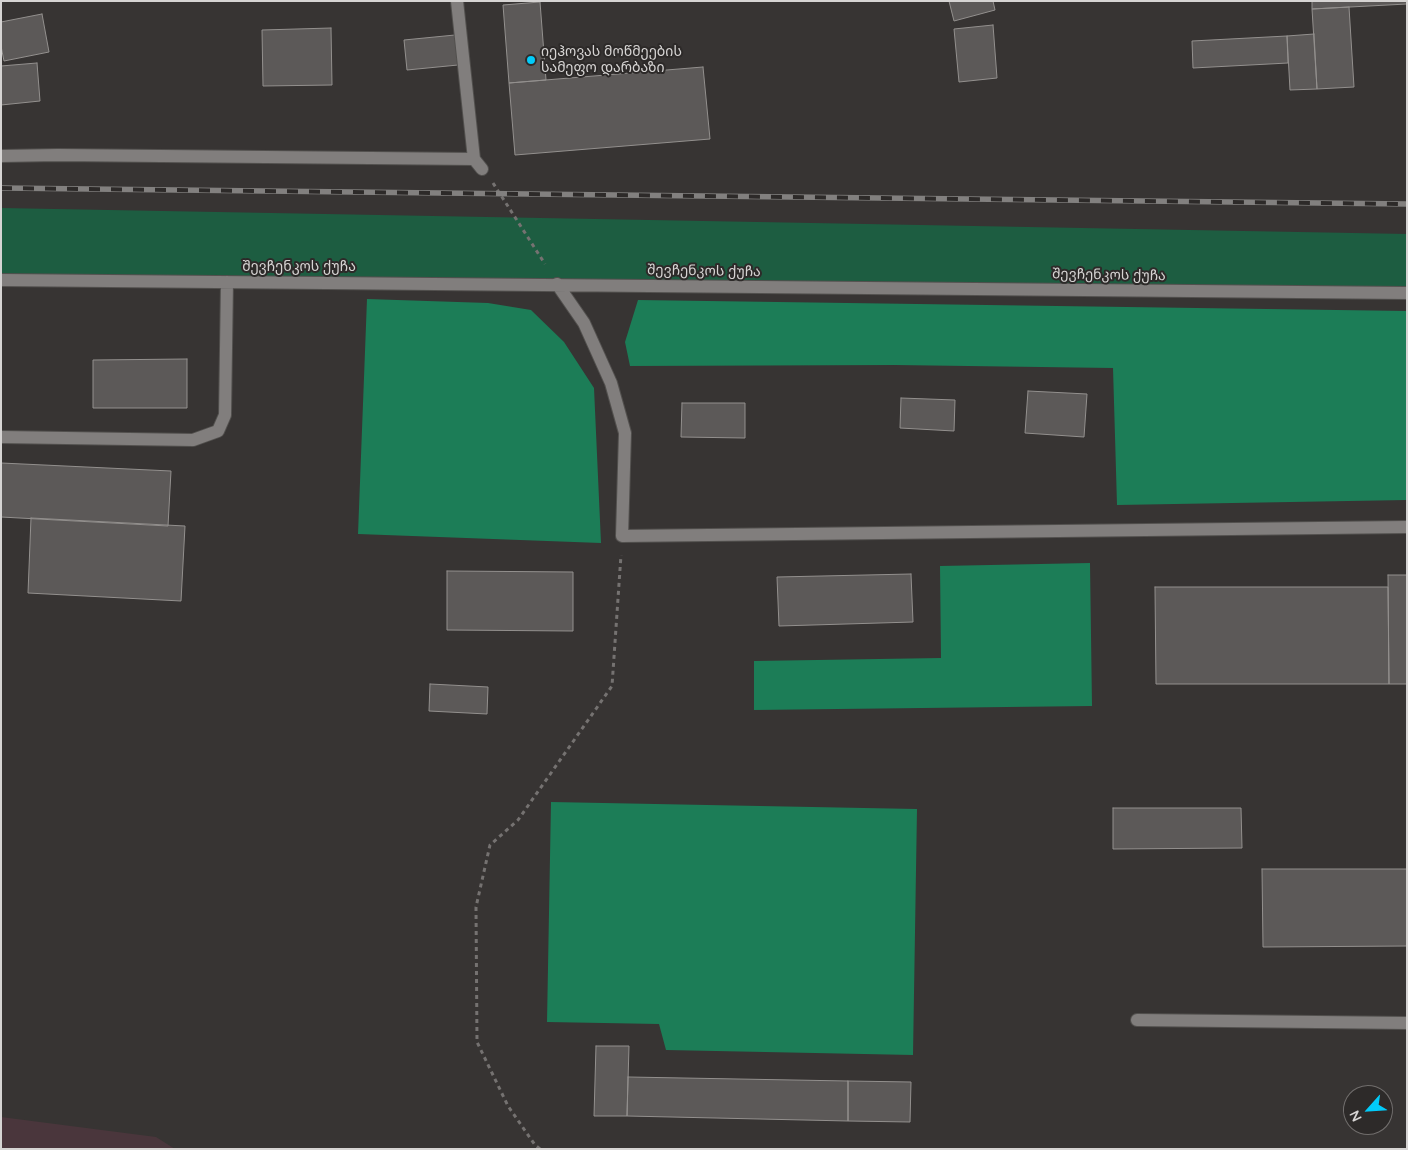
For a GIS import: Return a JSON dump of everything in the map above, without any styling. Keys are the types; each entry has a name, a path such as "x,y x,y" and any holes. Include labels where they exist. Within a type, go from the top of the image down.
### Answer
{"street":[{"path":"1,156 58,155 478,164 457,1"},
{"name":"შევჩენკოს ქუჩა","path":"1,280 1407,293"},
{"path":"1,436 193,440 218,431 225,415 227,282"},
{"path":"557,284 588,331 611,383 626,433 622,536 1407,527"},
{"path":"1137,1020 1407,1023"}],"path":[{"path":"478,164 503,194 557,284"},
{"path":"540,1149 535,1145 508,1106 477,1042 476,907 490,845 518,820 612,686 622,536"}],"shaded area":[{"path":"1,1117 156,1137 175,1149 1,1149"}],"green space":[{"path":"1,208 1407,234 1407,293 1,280"},
{"path":"367,299 488,303 531,310 564,342 594,388 601,543 358,534"},
{"path":"638,300 1407,311 1407,500 1117,505 1113,368 895,365 630,366 625,342"},
{"path":"1090,563 1092,706 754,710 754,661 941,658 940,566"},
{"path":"551,802 917,809 913,1055 666,1050 659,1024 547,1022"}],"building":[{"path":"949,1 993,1 995,10 954,21"},
{"path":"1312,1 1407,1 1407,4 1312,9"},
{"path":"540,2 546,80 509,83 503,5"},
{"path":"1349,7 1354,87 1317,89 1312,9"},
{"path":"42,14 49,52 4,61 1,46 1,22"},
{"path":"993,25 997,78 959,82 954,29"},
{"path":"331,28 332,85 263,86 262,30"},
{"path":"1314,34 1317,89 1290,90 1287,36"},
{"path":"455,35 458,65 407,70 404,40"},
{"path":"1287,36 1288,63 1193,68 1192,41"},
{"path":"37,63 40,101 1,105 1,66"},
{"path":"703,67 710,139 515,155 509,83"},
{"path":"187,359 187,408 93,408 93,360"},
{"path":"1028,391 1087,394 1084,437 1025,433"},
{"path":"901,398 955,400 954,431 900,428"},
{"path":"682,403 745,403 745,438 681,437"},
{"path":"1,463 171,471 168,526 1,517"},
{"path":"31,518 185,526 181,601 28,593"},
{"path":"447,571 573,572 573,631 447,630"},
{"path":"911,574 913,622 779,626 777,577"},
{"path":"1388,575 1407,575 1407,684 1389,684"},
{"path":"1155,587 1388,587 1389,684 1156,684"},
{"path":"430,684 488,687 487,714 429,711"},
{"path":"1113,808 1241,808 1242,848 1113,849"},
{"path":"1262,869 1407,869 1407,946 1263,947"},
{"path":"596,1046 629,1046 627,1116 594,1116"},
{"path":"628,1077 848,1081 848,1121 627,1116"},
{"path":"848,1081 911,1082 910,1122 848,1121"}],"railway":[{"path":"1,188 1407,204"}],"place":[{"name":"იეჰოვას მოწმეების სამეფო დარბაზი","path":"531,60"}]}
